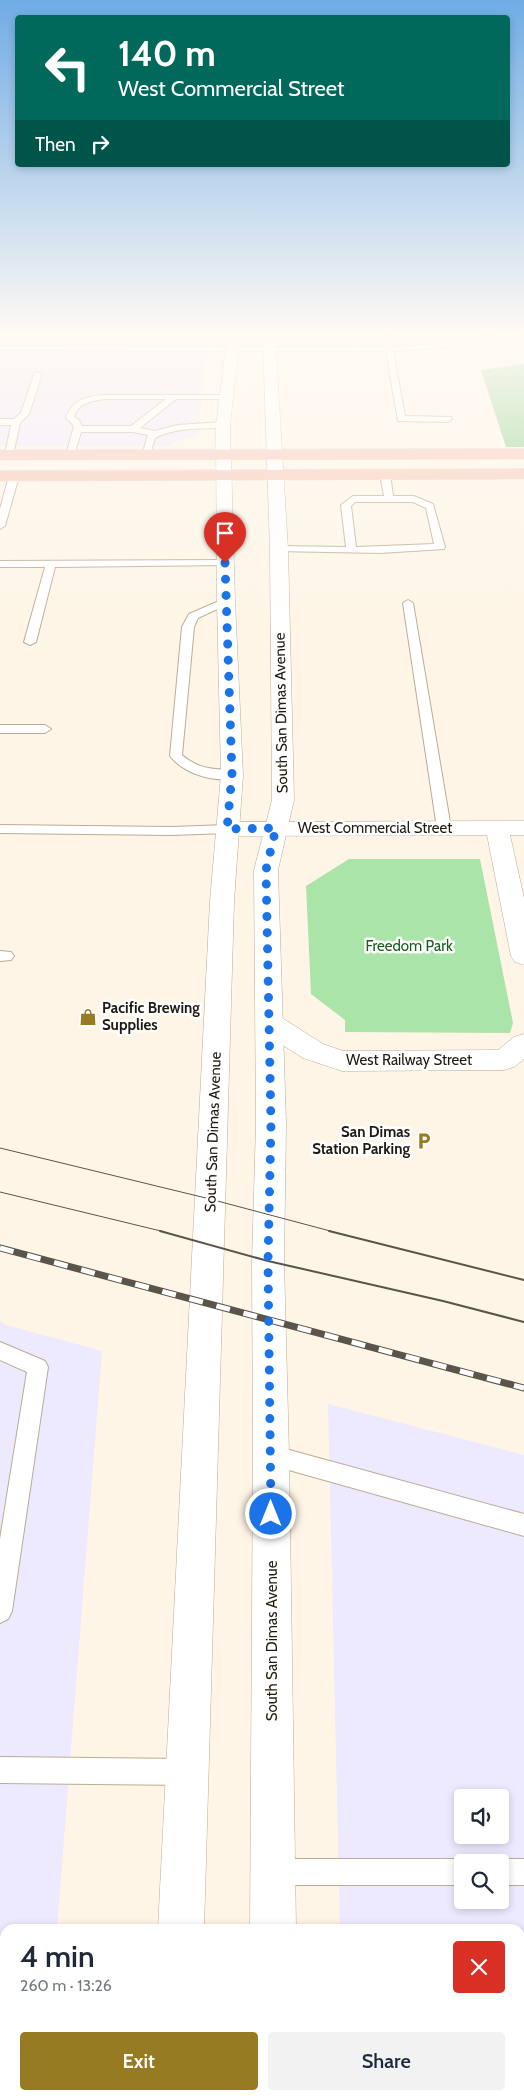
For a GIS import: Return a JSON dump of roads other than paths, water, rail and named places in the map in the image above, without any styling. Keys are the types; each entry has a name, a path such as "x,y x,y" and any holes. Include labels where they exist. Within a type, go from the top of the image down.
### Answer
{"main road":[{"path":"5,455 524,454"},
{"path":"7,476 524,474"}],"street":[{"name":"South San Dimas Avenue","path":"181,1924 221,911 232,774 223,434"},
{"name":"South San Dimas Avenue","path":"272,1924 271,1454 268,1261 271,1124 266,870 283,800 279,549 275,434"},
{"path":"497,828 524,956"},
{"name":"West Commercial Street","path":"227,829 524,828"},
{"name":"West Railway Street","path":"269,1023 313,1051 342,1061 504,1060 524,1044"}],"lane":[{"path":"5,455 12,434"},
{"path":"70,455 76,434"},
{"path":"146,455 151,437 155,434"},
{"path":"385,474 389,499"},
{"path":"0,526 7,476"},
{"path":"279,549 351,549 419,549 440,547 430,506 414,499 352,499 346,505 351,549"},
{"path":"0,564 225,563"},
{"path":"30,642 51,564"},
{"path":"226,601 193,616 188,627 176,756 187,767 208,774 232,774"},
{"path":"408,604 444,828"},
{"path":"0,729 45,729"},
{"path":"0,829 172,831 227,829"},
{"path":"0,1351 38,1367 0,1611"},
{"path":"271,1454 524,1525"},
{"path":"0,1770 187,1772"},
{"path":"272,1872 454,1872"},
{"path":"509,1872 524,1872"}],"tram line":[{"path":"0,1148 210,1199 334,1232"},
{"path":"0,1192 165,1232"},
{"path":"160,1231 268,1261 443,1301 524,1322"},
{"path":"329,1231 524,1280"}],"railway":[{"path":"0,1248 524,1388"}],"place":[{"name":"Pacific Brewing Supplies","path":"88,1017"},
{"name":"San Dimas Station Parking","path":"424,1141"}],"park label":[{"name":"Freedom Park","path":"409,946"}]}
